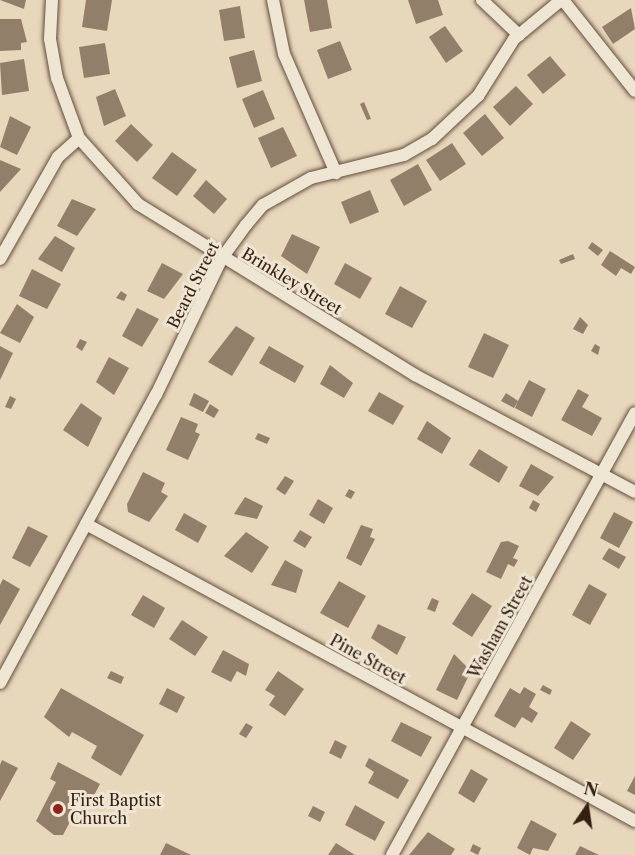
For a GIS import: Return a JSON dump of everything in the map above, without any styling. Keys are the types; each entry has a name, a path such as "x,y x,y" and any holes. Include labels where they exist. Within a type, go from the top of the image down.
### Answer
{"street":[{"name":"Brinkley Street","path":"52,0 50,39 57,78 79,138 104,172 138,204 222,258 415,375 635,492"},
{"path":"273,0 284,54 336,172"},
{"path":"482,0 519,35"},
{"path":"562,0 635,91"},
{"name":"Beard Street","path":"0,683 86,524 222,258 263,205 311,178 404,155 432,139 478,96 519,35 562,0"},
{"path":"1,254 58,157 79,138"},
{"name":"Washam Street","path":"392,855 635,413"},
{"name":"Pine Street","path":"86,524 635,820"}],"building":[{"path":"0,0 26,0 24,9"},
{"path":"86,0 112,0 107,31 82,27"},
{"path":"304,0 327,0 332,28 310,32"},
{"path":"408,0 438,0 443,15 416,24"},
{"path":"240,6 245,38 224,41 219,10"},
{"path":"631,8 635,29 613,44 602,27"},
{"path":"0,19 21,19 27,42 21,43 21,50 0,51"},
{"path":"445,26 463,51 446,63 429,37"},
{"path":"340,41 352,70 328,79 317,50"},
{"path":"105,43 110,74 84,78 79,47"},
{"path":"254,50 262,81 237,88 229,57"},
{"path":"550,56 566,75 543,94 527,75"},
{"path":"24,59 29,91 2,95 0,63"},
{"path":"516,86 533,104 510,126 493,107"},
{"path":"115,89 126,116 104,126 96,97"},
{"path":"263,90 275,119 254,128 242,99"},
{"path":"364,102 371,119 367,120 360,104"},
{"path":"485,114 504,138 482,156 463,133"},
{"path":"10,116 31,127 17,155 0,147"},
{"path":"131,124 153,145 137,162 115,141"},
{"path":"283,127 297,156 271,168 258,138"},
{"path":"452,143 466,164 440,181 426,160"},
{"path":"172,152 197,170 177,196 152,178"},
{"path":"0,160 21,169 0,192"},
{"path":"418,164 432,190 404,206 390,180"},
{"path":"206,180 227,199 214,214 193,196"},
{"path":"370,190 379,212 350,224 341,202"},
{"path":"72,199 96,209 77,236 57,226"},
{"path":"292,234 320,247 307,274 281,256"},
{"path":"55,236 75,248 62,272 38,259"},
{"path":"592,242 603,250 598,256 588,248"},
{"path":"610,251 635,267 631,274 621,268 616,276 601,265"},
{"path":"573,254 575,259 561,264 559,260"},
{"path":"162,263 183,274 164,299 147,291"},
{"path":"345,263 372,278 360,299 334,284"},
{"path":"32,269 61,284 47,309 19,296"},
{"path":"400,286 427,301 412,328 385,314"},
{"path":"121,291 127,295 124,301 116,298"},
{"path":"17,304 34,317 20,343 0,333"},
{"path":"137,308 159,319 142,347 122,336"},
{"path":"580,317 588,325 583,334 573,329"},
{"path":"236,326 255,338 232,376 208,362"},
{"path":"484,333 509,345 493,378 468,367"},
{"path":"80,339 87,342 82,351 76,347"},
{"path":"595,344 600,347 598,355 591,351"},
{"path":"0,346 13,353 0,380"},
{"path":"269,346 304,366 295,383 259,363"},
{"path":"109,357 129,368 114,395 96,382"},
{"path":"330,365 353,383 344,398 320,384"},
{"path":"529,380 546,389 532,417 515,408"},
{"path":"578,389 589,395 582,407 602,418 592,436 561,420"},
{"path":"379,392 404,406 393,425 368,411"},
{"path":"194,393 209,401 203,412 189,405"},
{"path":"506,393 518,401 514,408 501,401"},
{"path":"10,396 16,399 11,409 5,407"},
{"path":"81,403 102,418 88,447 63,430"},
{"path":"210,404 219,410 214,418 205,413"},
{"path":"181,417 198,424 195,432 200,434 188,460 166,450"},
{"path":"427,421 451,438 442,454 417,439"},
{"path":"258,433 270,438 267,444 255,439"},
{"path":"479,449 508,467 499,483 469,465"},
{"path":"531,464 554,477 538,496 519,486"},
{"path":"143,472 165,483 161,492 168,496 149,522 128,512 127,504"},
{"path":"285,476 294,481 285,495 276,489"},
{"path":"349,489 355,492 351,499 345,496"},
{"path":"245,497 263,506 257,519 234,514"},
{"path":"318,499 333,508 324,524 309,515"},
{"path":"533,500 540,504 536,512 529,508"},
{"path":"614,512 633,522 619,548 600,538"},
{"path":"184,513 207,526 198,543 175,530"},
{"path":"361,525 373,529 370,537 375,539 361,566 346,558"},
{"path":"28,526 48,536 30,567 12,558"},
{"path":"300,530 312,537 305,548 293,541"},
{"path":"246,532 269,547 252,573 224,556"},
{"path":"508,541 519,546 513,558 518,560 514,567 508,564 501,579 486,572 501,542"},
{"path":"609,548 626,557 619,569 602,559"},
{"path":"285,560 303,570 296,593 271,585"},
{"path":"3,579 20,589 0,625 0,585"},
{"path":"339,581 366,596 348,628 320,613"},
{"path":"589,584 607,594 590,625 572,615"},
{"path":"472,593 492,606 472,637 452,624"},
{"path":"143,595 165,608 154,628 131,615"},
{"path":"432,598 439,601 435,612 427,609"},
{"path":"182,620 208,637 195,656 169,639"},
{"path":"378,624 406,637 397,655 371,638"},
{"path":"223,650 249,664 246,676 237,671 231,682 211,672"},
{"path":"454,654 471,671 457,700 436,690"},
{"path":"111,671 124,677 121,684 107,678"},
{"path":"278,671 304,689 285,716 269,705 275,696 265,690"},
{"path":"543,685 552,690 550,695 540,690"},
{"path":"524,687 536,694 529,707 538,713 532,723 522,717 515,728 494,716 510,688 520,694"},
{"path":"61,688 144,735 121,776 91,758 97,746 72,732 69,737 44,717"},
{"path":"167,688 185,697 177,713 159,704"},
{"path":"571,721 591,734 573,760 554,748"},
{"path":"401,722 432,737 421,757 391,741"},
{"path":"246,723 253,727 246,738 239,734"},
{"path":"335,740 347,746 341,759 329,753"},
{"path":"369,758 409,780 398,799 368,783 374,772 365,766"},
{"path":"2,760 18,768 0,801 0,765"},
{"path":"58,762 100,784 91,801 83,797 63,835 54,835 36,821 56,782 50,779"},
{"path":"471,769 488,779 474,803 458,793"},
{"path":"635,776 635,795 627,791"},
{"path":"355,805 385,822 375,841 345,825"},
{"path":"313,806 325,812 320,822 308,816"},
{"path":"531,820 557,834 548,851 533,848 530,855 517,848"},
{"path":"428,832 455,849 451,855 409,855"},
{"path":"166,843 191,855 160,855"},
{"path":"336,843 355,855 328,855"},
{"path":"473,844 481,848 478,855 470,851"},
{"path":"580,846 599,855 575,855"}],"place":[{"name":"First Baptist Church","path":"58,809"}]}
